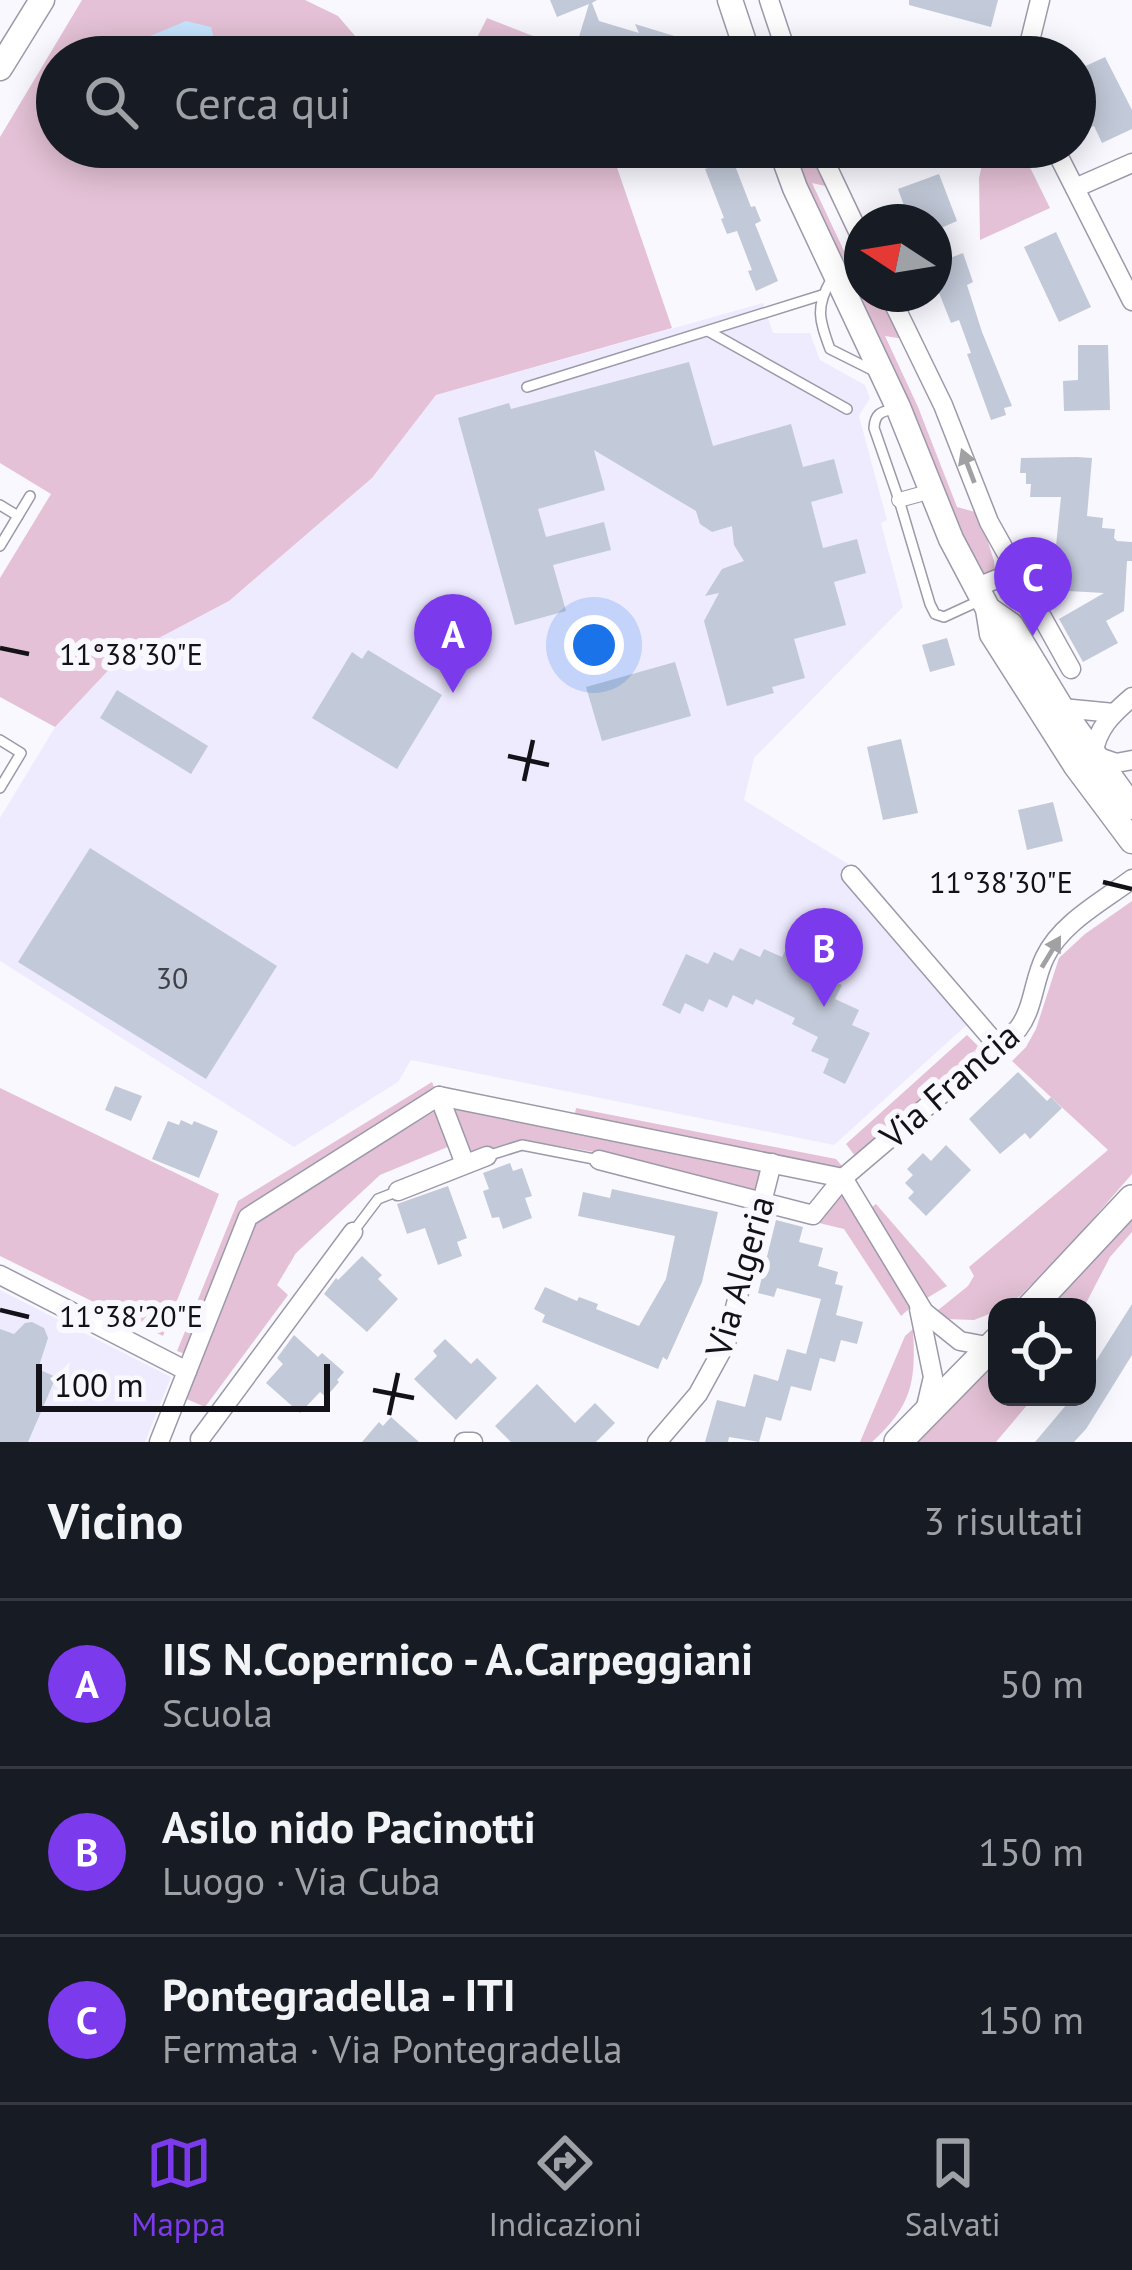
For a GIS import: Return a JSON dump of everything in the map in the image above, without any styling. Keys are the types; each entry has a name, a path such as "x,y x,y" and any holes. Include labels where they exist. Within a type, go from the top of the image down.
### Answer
{"main road":[{"path":"1039,1298 1132,1199"},
{"path":"898,1442 988,1350"}],"street":[{"path":"0,68 41,0"},
{"path":"730,0 742,36"},
{"path":"1031,36 1040,0"},
{"path":"768,3 780,36"},
{"path":"1075,188 1132,163"},
{"path":"788,168 829,285 898,407 951,539 983,598 992,634 1084,760 1132,841"},
{"path":"828,168 845,204"},
{"path":"1065,168 1132,301"},
{"path":"898,312 944,405 989,522 1071,669"},
{"path":"899,500 932,490"},
{"path":"983,598 1017,572"},
{"path":"983,598 1011,625 1062,708 1084,760 1132,807"},
{"path":"1084,760 1099,731 1132,697"},
{"path":"1062,708 1114,713"},
{"path":"1084,760 1132,760"},
{"path":"850,875 998,1046"},
{"name":"Via Francia","path":"761,1200 813,1215 843,1178 1018,1029 1027,1017 1051,947 1070,926 1132,879"},
{"path":"439,1096 465,1164"},
{"path":"158,1442 248,1217 439,1096 843,1178 918,1304 960,1341 988,1343"},
{"path":"624,1166 631,1135"},
{"path":"398,1191 488,1156"},
{"path":"599,1160 761,1200"},
{"name":"Via Algeria","path":"657,1442 698,1394 726,1343 772,1163"},
{"path":"172,1408 203,1436 353,1232"},
{"path":"0,1275 187,1371"},
{"path":"918,1304 933,1377 922,1418"}],"lane":[{"path":"526,387 708,331 829,285"},
{"path":"829,285 819,309 830,349 883,375"},
{"path":"708,331 847,409"},
{"path":"898,407 879,412 874,428 934,614 944,616 983,598"},
{"path":"0,546 30,496"},
{"path":"0,505 18,516"},
{"path":"0,740 21,753 0,788"},
{"path":"488,1156 522,1145 599,1160"},
{"path":"353,1232 378,1199 398,1191"}],"shaded area":[{"path":"82,0 305,0 338,16 355,36 60,36"},
{"path":"487,18 533,36 478,36"},
{"path":"36,77 36,168 617,168 672,328 436,395 372,478 229,601 119,659 55,727 0,697 0,578 51,494 0,463 0,137"},
{"path":"797,168 821,168 830,187 812,183 844,251 844,271"},
{"path":"981,168 1030,168 1050,208 980,240"},
{"path":"763,303 773,333 810,333 820,360 865,385 870,398 859,416 887,520 881,523 903,607 754,758 744,800 866,875 980,1013 834,1145 411,1060 398,1082 294,1147 0,961 0,818 55,727 119,659 229,601 372,478 436,395"},
{"path":"863,312 891,312 904,339 885,336 957,507 979,513 995,572 983,577 970,553 923,437"},
{"path":"1132,901 1132,1174 1020,1296 988,1298 988,1315 974,1320 945,1319 937,1311 968,1286 974,1276 969,1267 1108,1150 1012,1061 1036,1029 1059,958"},
{"path":"967,1035 979,1047 855,1156 846,1144"},
{"path":"432,1082 436,1093 245,1212 188,1355 177,1351 238,1201"},
{"path":"0,1088 219,1194 163,1336 0,1256"},
{"path":"447,1103 764,1167 757,1192 594,1152 523,1140 469,1154"},
{"path":"576,1108 836,1159 842,1166 834,1173 574,1119"},
{"path":"435,1111 450,1146 380,1175 296,1253 277,1285 288,1295 205,1407 182,1397 256,1221"},
{"path":"844,1192 910,1308 901,1316 844,1229 819,1223"},
{"path":"876,1204 947,1286 922,1301 869,1209"},
{"path":"1132,1220 1132,1232 1110,1257 1089,1298 1058,1298"},
{"path":"0,1290 171,1377 145,1442 0,1442"},
{"path":"913,1329 909,1392 896,1416 872,1442 860,1442 905,1336"},
{"path":"988,1370 988,1406 1026,1406 996,1442 915,1442"}],"water":[{"path":"186,21 211,27 214,36 150,36"}],"building":[{"path":"550,0 597,0 592,3 599,21 639,33 635,24 674,36 579,36 589,4 557,17"},
{"path":"909,0 998,0 991,27 909,5"},
{"path":"1105,57 1132,110 1132,129 1102,143 1096,130 1096,61"},
{"path":"736,168 761,221 755,224 778,281 756,291 737,231 727,234 705,169"},
{"path":"939,174 950,204 903,204 898,189"},
{"path":"1056,232 1091,307 1059,322 1024,247"},
{"path":"963,253 982,332 1012,406 1004,408 1006,415 991,420 959,320 951,323 947,312 952,312 952,257"},
{"path":"1078,345 1108,345 1110,410 1064,411 1063,381 1078,380"},
{"path":"689,362 713,446 791,424 803,467 834,459 843,493 811,502 823,548 857,539 866,573 834,582 846,625 794,639 805,678 772,687 774,693 727,706 704,621 719,593 705,596 722,569 744,561 734,545 732,526 712,532 700,524 696,511 594,450 605,490 538,509 546,537 604,522 611,550 553,565 566,611 515,625 458,418 509,403 511,409"},
{"path":"1021,458 1092,458 1087,516 1103,518 1102,528 1115,529 1117,541 1132,542 1124,611 1106,621 1118,643 1083,662 1059,619 1104,593 1049,590 1061,497 1030,497 1031,484 1026,484 1026,473 1020,473"},
{"path":"947,638 955,665 930,672 922,645"},
{"path":"368,650 442,695 397,769 312,718 352,652 362,659"},
{"path":"675,662 691,716 602,741 586,687"},
{"path":"117,690 208,746 191,774 100,718"},
{"path":"901,739 918,813 883,820 867,747"},
{"path":"1053,802 1063,841 1027,850 1018,810"},
{"path":"90,848 277,966 206,1079 18,962"},
{"path":"795,931 832,949 819,974 842,985 835,999 859,1010 852,1025 870,1033 845,1084 823,1073 829,1059 811,1051 818,1037 792,1024 795,1018 756,999 753,1005 733,995 727,1008 709,999 703,1012 685,1003 680,1014 662,1005 686,954 708,964 714,952 733,961 740,948 760,957 764,949 782,957"},
{"path":"1018,1072 1047,1101 1051,1097 1062,1108 1030,1139 1025,1133 1000,1154 969,1119"},
{"path":"115,1086 142,1096 131,1121 105,1110"},
{"path":"181,1120 218,1131 199,1178 152,1159 168,1121 179,1125"},
{"path":"946,1145 971,1170 926,1216 908,1198 914,1192 905,1183 913,1175 907,1169 923,1153 931,1161"},
{"path":"510,1163 513,1171 522,1168 532,1196 525,1198 532,1218 503,1229 499,1217 492,1218 483,1173"},
{"path":"448,1186 467,1238 457,1242 462,1256 438,1265 425,1228 407,1234 397,1204"},
{"path":"612,1189 718,1212 702,1282 667,1360 663,1357 658,1369 542,1322 545,1315 534,1309 545,1287 598,1304 596,1309 639,1326 666,1279 675,1236 578,1216 583,1192 610,1198"},
{"path":"776,1220 803,1227 799,1242 823,1248 818,1266 838,1272 835,1284 843,1286 836,1315 863,1322 857,1344 841,1340 835,1362 820,1358 811,1391 791,1386 781,1421 766,1417 759,1442 729,1437 728,1442 705,1442 717,1400 745,1407 754,1374 778,1381 787,1349 806,1354 821,1299 777,1288 774,1297 758,1293"},
{"path":"362,1256 398,1299 367,1332 324,1294"},
{"path":"1132,1304 1132,1355 1086,1429 1074,1442 1035,1442 1065,1406 1096,1406 1096,1361"},
{"path":"32,1322 44,1328 48,1338 38,1369 56,1377 28,1442 0,1442 0,1329 14,1334"},
{"path":"294,1335 344,1372 326,1397 320,1392 300,1413 266,1383 283,1364 277,1358"},
{"path":"445,1339 471,1364 477,1358 497,1378 456,1420 414,1379 437,1356 433,1351"},
{"path":"537,1384 575,1423 595,1403 615,1423 596,1442 511,1442 495,1426"},
{"path":"391,1417 419,1442 362,1442 379,1422 383,1426"}],"place":[{"name":"Pontegradella - ITI","path":"1033,636"},
{"name":"IIS N.Copernico - A.Carpeggiani","path":"453,693"},
{"name":"Asilo nido Pacinotti","path":"824,1007"}]}
